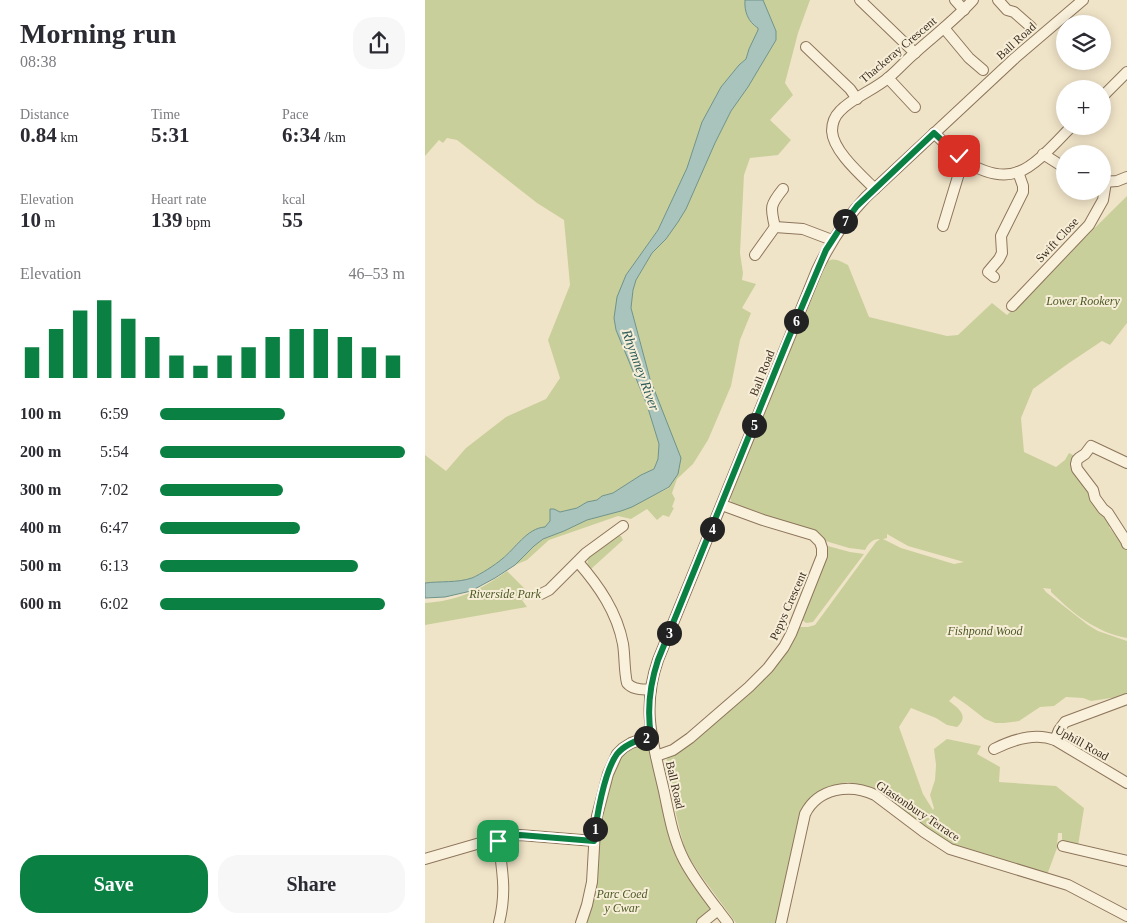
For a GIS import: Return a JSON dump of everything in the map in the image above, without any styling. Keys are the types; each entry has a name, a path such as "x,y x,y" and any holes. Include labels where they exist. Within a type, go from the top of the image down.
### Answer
{"street":[{"path":"860,0 915,53"},
{"path":"955,0 964,10"},
{"name":"Thackeray Crescent","path":"875,189 836,145 832,126 837,114 888,78 973,0"},
{"path":"998,0 1007,10 1014,12 1031,27"},
{"name":"Ball Road","path":"728,923 694,876 679,851 671,826 651,736 649,711 651,690 658,660 815,276 832,240 851,213 875,189 1015,58 1083,0"},
{"path":"944,28 969,58 983,70"},
{"path":"806,47 857,99"},
{"path":"1111,88 1127,72"},
{"path":"888,78 915,107"},
{"path":"934,133 963,160 980,170 997,174 1018,172 1030,166 1062,135"},
{"path":"1043,154 1056,162"},
{"path":"943,226 963,160"},
{"path":"994,277 988,272 1002,253 1001,236 1023,192 1018,172"},
{"path":"1111,181 1127,177"},
{"path":"755,254 775,227 772,206 774,200 783,189"},
{"name":"Swift Close","path":"1012,306 1089,225 1103,200"},
{"path":"775,227 803,229 832,240"},
{"path":"1127,463 1091,446 1079,458 1076,464 1077,469 1093,490 1095,498 1108,513 1127,544"},
{"name":"Pepys Crescent","path":"655,756 685,743 749,688 768,668 788,640 822,556 820,542 813,535 722,505"},
{"path":"541,594 549,590 586,553 623,526"},
{"path":"578,562 601,591 618,624 623,641 627,683 631,687 651,690"},
{"path":"1055,740 1065,722 1127,699"},
{"path":"581,923 592,882 597,816 608,774 617,754 623,748 651,736"},
{"name":"Uphill Road","path":"994,749 1024,738 1043,737 1055,740 1127,784"},
{"name":"Glastonbury Terrace","path":"781,923 805,814 808,808 813,802 833,790 850,788 875,795 950,849 1056,881 1127,916"},
{"path":"425,859 510,836 520,835 594,841"},
{"path":"498,838 504,885 504,899 499,923"},
{"path":"1063,846 1127,861"},
{"path":"702,923 719,910"}],"green space":[{"path":"425,0 745,0 747,16 759,30 746,59 721,87 702,122 687,168 658,230 626,275 616,330 647,405 659,444 658,459 654,469 613,493 587,502 577,508 560,512 554,509 550,521 545,528 533,531 527,535 499,562 472,578 460,581 425,583 425,455 446,471 466,448 506,417 546,399 560,378 548,340 570,285 564,220 537,203 457,140 447,138 443,143 439,140 425,156"},
{"path":"763,0 810,0 798,33 785,83 793,95 770,120 791,140 778,155 750,158 744,175 740,253 743,273 742,280 756,284 742,308 751,313 740,340 731,386 708,440 693,464 677,479 672,493 675,499 672,507 674,508 669,517 663,515 657,520 647,509 631,519 618,516 549,540 527,560 515,565 543,539 587,520 621,511 669,488 661,410 650,379 631,308 633,290 636,280 652,253 666,239 686,209 731,111 748,87 776,40 776,31"},
{"path":"1127,196 1127,323 1110,345 1102,341 1033,389 1021,418 1024,452 1056,467 1065,460 1069,453 1075,456 1090,489 1091,497 1105,519 1109,519 1109,527 1127,551 1127,638 1095,627 1068,608 1051,592 1051,589 1043,588 1088,625 1098,631 1127,641 1127,696 1118,699 1111,698 1091,701 1083,698 1066,697 1054,706 1040,707 1019,721 995,723 985,719 954,696 949,701 959,709 963,716 961,723 957,727 947,725 936,718 911,708 899,727 923,794 933,810 930,795 935,780 934,749 947,739 981,746 977,754 1000,767 999,782 1056,786 1084,808 1078,846 1064,843 1062,833 1058,833 1057,848 1047,875 959,850 868,789 848,782 822,790 807,801 799,815 776,923 736,923 702,877 684,846 665,767 666,761 669,755 745,696 797,627 815,625 880,539 871,542 865,550 849,548 822,540 732,504 730,498 823,266 829,260 838,260 848,265 869,317 947,336 958,335 992,303 1007,315","holes":["887,534 908,546 964,562 954,564 901,548 883,539 887,538"]},
{"path":"618,536 621,536 623,540 591,569 588,564 589,558"},
{"path":"824,545 864,554 813,622 806,623 801,619"},
{"name":"Riverside Park","path":"507,571 530,594 522,600 527,607 425,625 425,603 458,597 488,584"},
{"name":"Parc Coed y Cwar","path":"643,744 650,750 664,811 710,906 709,912 697,923 583,923 600,820 611,776 621,756 634,745"}],"water":[{"name":"Rhymney River","path":"745,0 763,0 776,31 776,40 748,87 731,111 686,209 666,239 652,253 636,280 633,290 631,308 650,379 681,458 678,474 669,487 632,507 587,520 543,539 515,565 471,591 445,597 425,598 425,583 466,580 496,564 527,535 539,528 545,527 550,521 550,509 560,512 577,508 587,502 613,493 654,469 658,459 659,444 647,405 616,330 614,318 617,297 626,275 658,230 687,168 702,122 721,87 746,59 758,28 747,16"}],"route":[{"path":"498,841 498,838 515,835 594,841 602,795 608,774 617,754 631,743 651,736 649,720 650,702 658,660 826,250 857,206 934,133 959,156"}],"park label":[{"name":"Lower Rookery","path":"1083,301"},
{"name":"Fishpond Wood","path":"985,631"}]}
